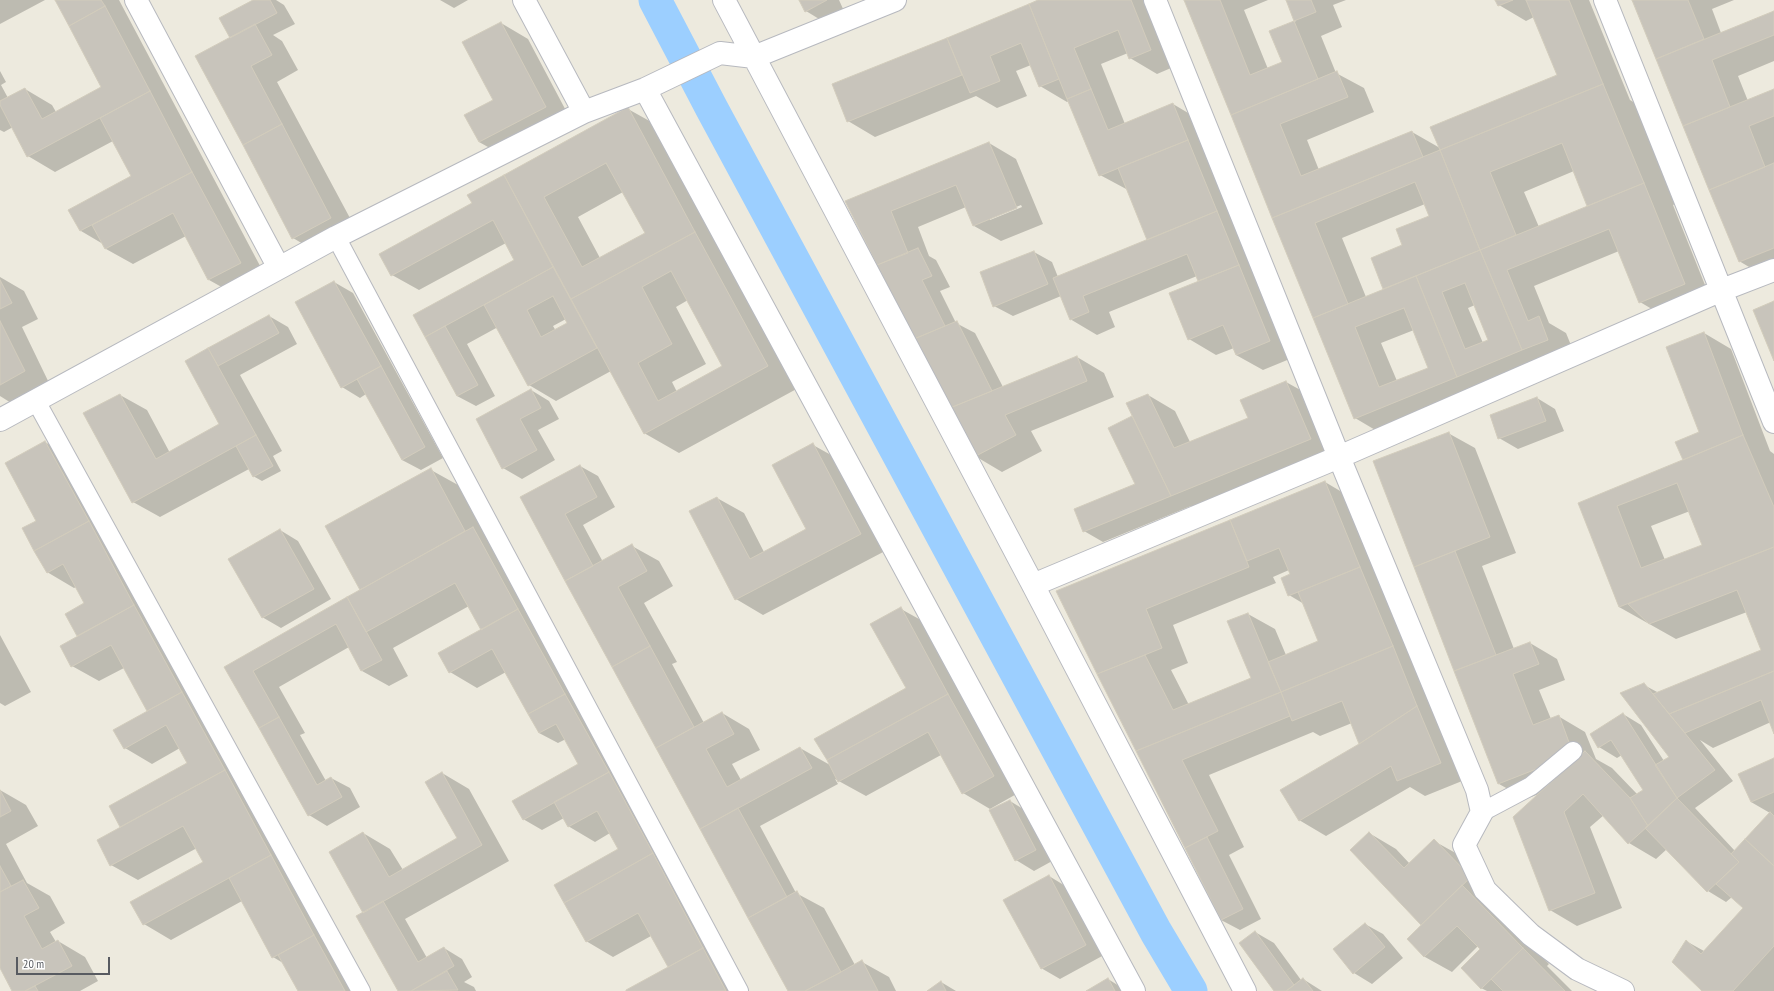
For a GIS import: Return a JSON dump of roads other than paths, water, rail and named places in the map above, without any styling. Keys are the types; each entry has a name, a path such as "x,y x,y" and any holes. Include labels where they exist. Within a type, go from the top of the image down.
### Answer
{"street":[{"path":"136,0 279,268"},
{"path":"524,0 584,112"},
{"path":"724,0 1034,585 1245,991"},
{"path":"0,420 336,237 584,112 645,89 720,53 754,57 895,0"},
{"path":"1155,0 1339,457 1477,790 1482,812 1464,845 1484,890 1531,935 1571,965 1623,991"},
{"path":"1605,0 1774,422"},
{"path":"645,89 1134,991"},
{"path":"1034,585 1339,457 1722,290 1774,270"}],"lane":[{"path":"336,237 739,991"},
{"path":"36,401 361,991"},
{"path":"1482,812 1531,786 1573,751"}],"waterway":[{"path":"655,0 712,109 1156,932 1191,991"}]}
